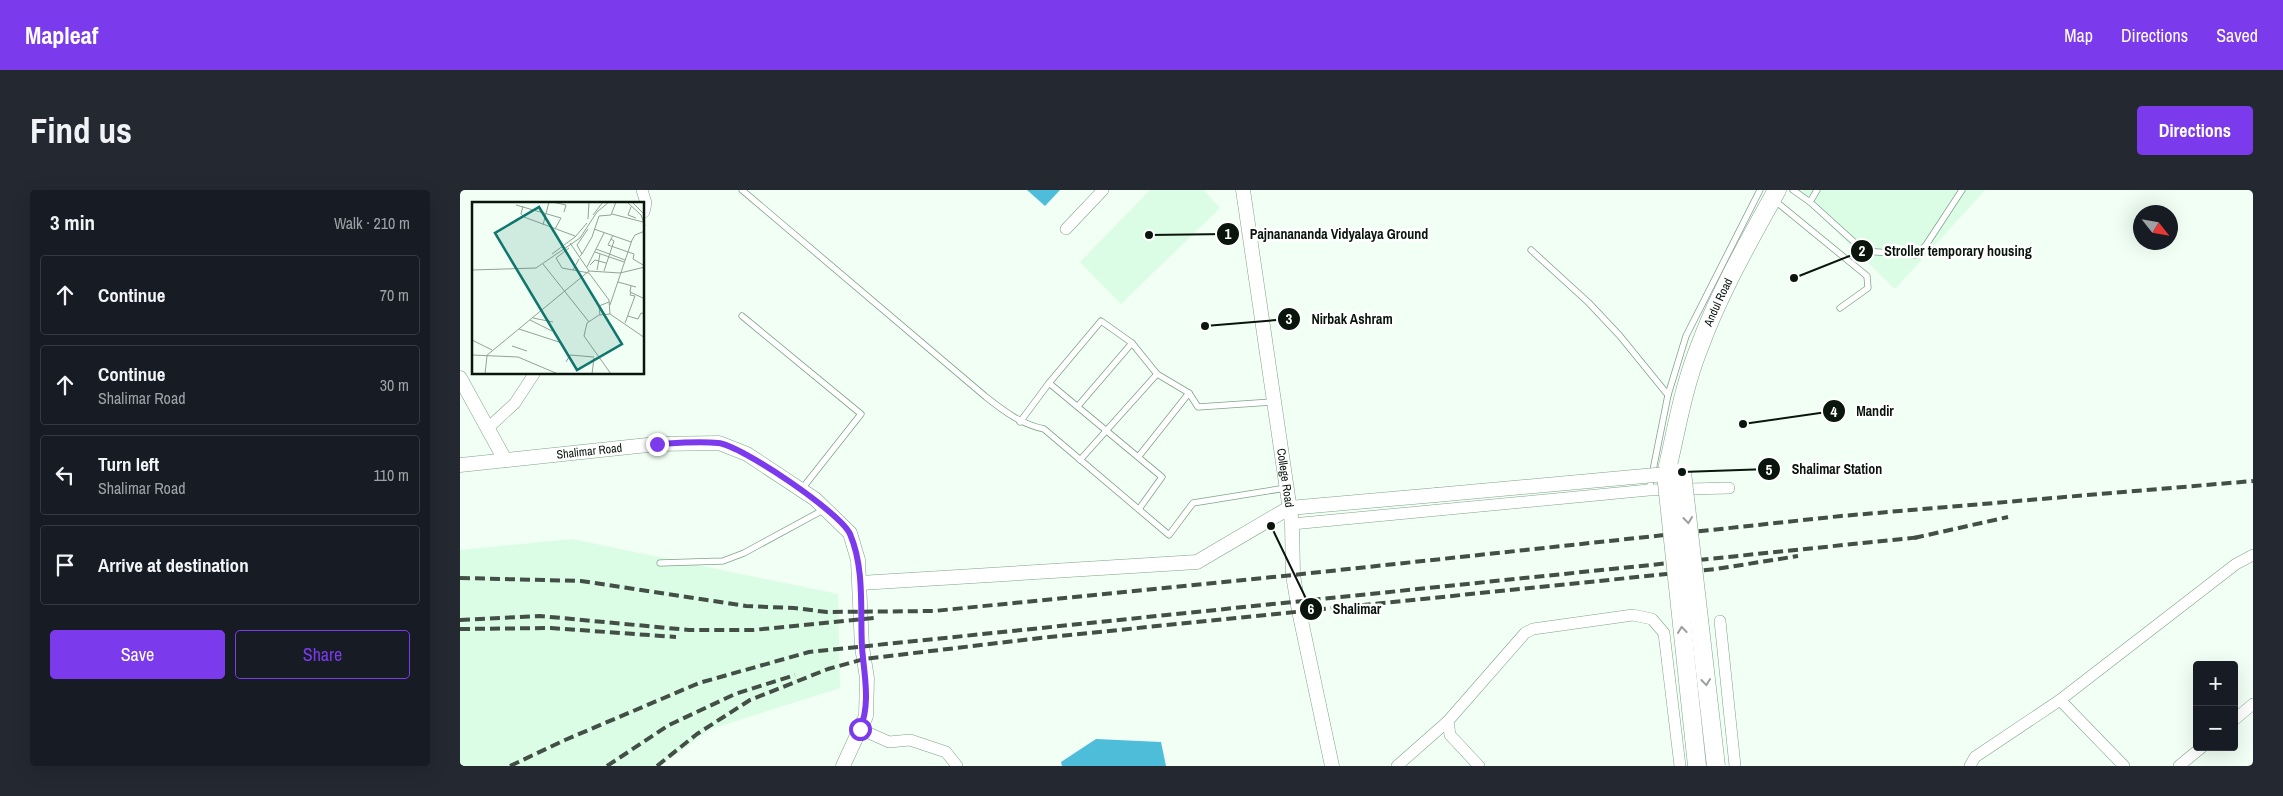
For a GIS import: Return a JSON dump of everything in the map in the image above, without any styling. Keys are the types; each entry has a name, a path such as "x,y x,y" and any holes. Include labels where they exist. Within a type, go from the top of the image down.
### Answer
{"main road":[{"name":"Andul Road","path":"1674,473 1678,422 1689,377 1716,306 1770,193"},
{"path":"1674,473 1696,766"},
{"path":"1674,473 1716,766"}],"street":[{"path":"642,190 646,203 645,208"},
{"path":"1066,229 1103,190"},
{"name":"College Road","path":"1243,190 1272,402 1292,524 1293,575 1332,766"},
{"path":"488,428 515,404 533,375"},
{"path":"460,378 505,460"},
{"name":"Shalimar Road","path":"460,465 657,444 719,443 746,454 801,490 825,509 850,533 858,560 862,647 866,678 866,716 843,766"},
{"path":"860,589 1197,562 1289,508 1674,473"},
{"path":"1292,524 1649,490 1730,488"},
{"path":"1970,766 1975,757 2060,700 2236,564 2253,555"},
{"path":"1397,766 1448,721 1525,633 1533,629 1633,614 1652,618 1664,633 1680,766"},
{"path":"1720,621 1735,766"},
{"path":"2060,700 2124,766"},
{"path":"2238,717 2253,704"},
{"path":"1448,721 1450,735 1479,766"},
{"path":"860,729 888,742 910,740 946,752 957,766"},
{"path":"2179,766 2197,751"}],"lane":[{"path":"742,190 986,398 1020,422 1044,429 1170,535 1193,503 1286,488"},
{"path":"1793,190 1810,202 1864,251 1916,254 1926,245 1962,190"},
{"path":"1810,202 1817,190"},
{"path":"1649,490 1668,395 1686,336 1770,193 1867,276 1868,288 1840,308"},
{"path":"1531,250 1589,303 1620,336 1668,395"},
{"path":"742,316 862,414 801,490"},
{"path":"1020,422 1049,383 1101,321 1132,343 1157,374 1189,393 1198,407 1272,402"},
{"path":"1078,406 1132,343"},
{"path":"1080,460 1157,374"},
{"path":"1049,383 1162,477 1139,509"},
{"path":"1138,456 1189,393"},
{"path":"660,562 722,561 744,553 825,509"}],"shaded area":[{"path":"1150,190 1204,190 1220,208 1121,304 1080,262"},
{"path":"1803,190 1985,190 1895,289 1800,196"},
{"path":"572,539 838,594 840,688 711,729 660,766 460,766 460,550"}],"water":[{"path":"1027,190 1060,190 1045,206"},
{"path":"1096,739 1161,742 1166,766 1062,766 1061,762"}],"railway":[{"path":"460,578 581,581 746,606 794,608 827,612 934,611 1293,575 1841,516 2253,481"},
{"path":"1914,538 2008,517"},
{"path":"510,766 565,740 699,683 809,652 1921,537"},
{"path":"657,766 697,734 750,700 828,669 864,659 1040,638 1716,569 1798,556"},
{"path":"460,620 540,616 689,630 753,630 874,618"},
{"path":"460,629 551,628 676,637"},
{"path":"607,766 669,725 735,694 795,675"}],"place":[{"name":"Pajnanananda Vidyalaya Ground","path":"1149,235"},
{"name":"Stroller temporary housing","path":"1794,278"},
{"name":"Nirbak Ashram","path":"1205,326"},
{"name":"Mandir","path":"1743,424"},
{"name":"Shalimar Station","path":"1682,472"},
{"name":"Shalimar","path":"1271,526"}],"route":[{"path":"657,444 719,443 746,454 815,499 850,533 858,560 862,647 866,678 866,716 860,729"}]}
